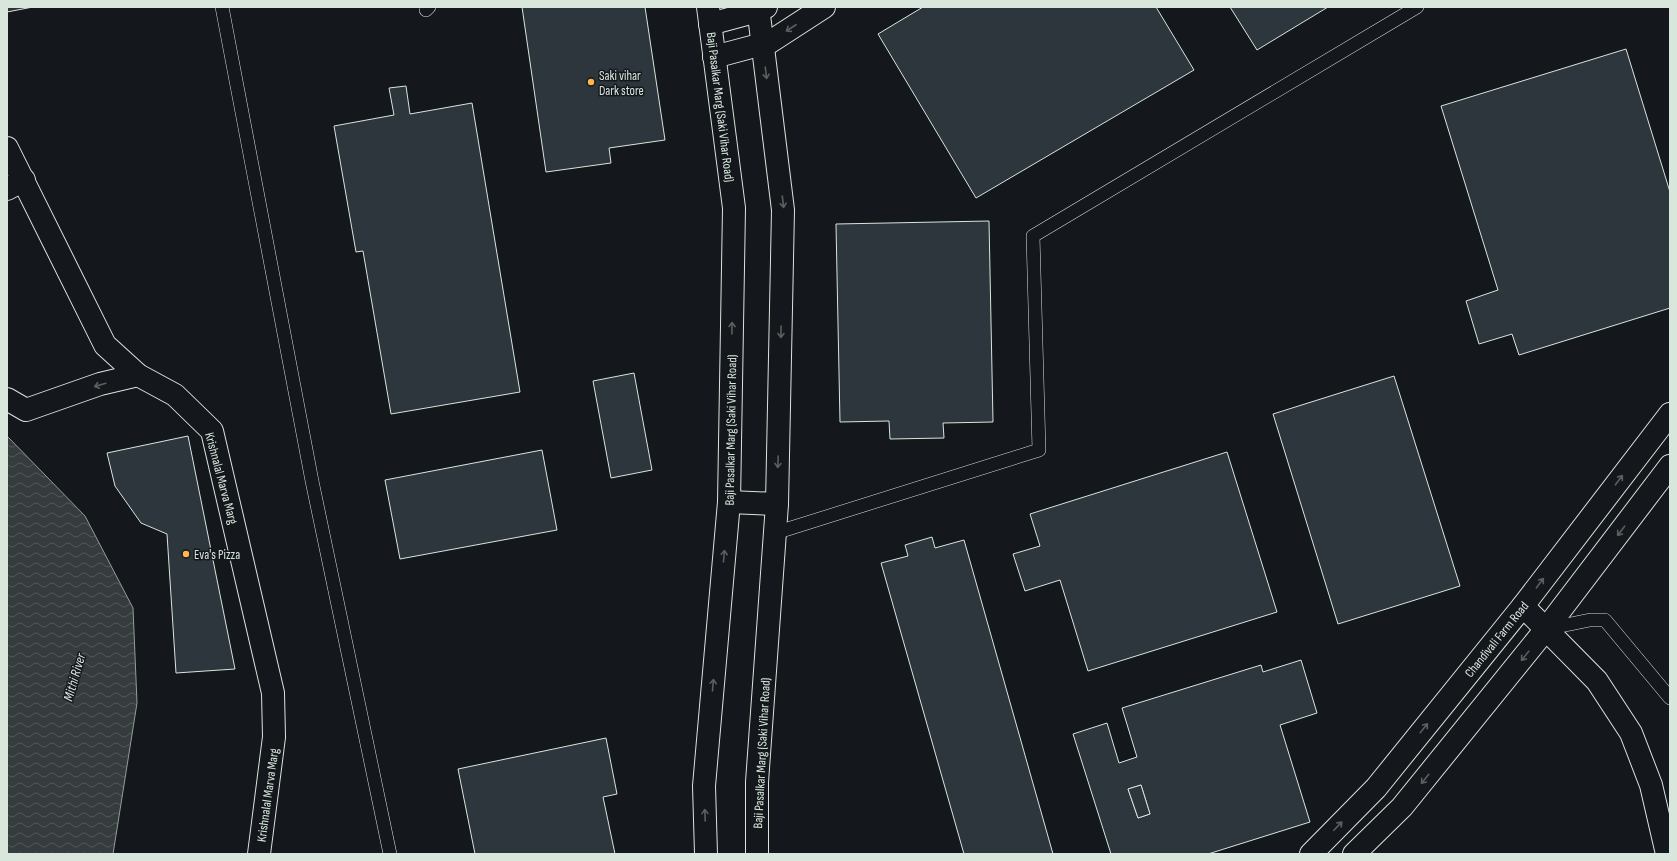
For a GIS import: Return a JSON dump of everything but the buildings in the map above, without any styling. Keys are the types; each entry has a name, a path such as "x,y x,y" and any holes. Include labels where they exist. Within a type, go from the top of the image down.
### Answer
{"street":[{"path":"714,57 770,42 824,7"},
{"path":"709,15 761,8"},
{"name":"Baji Pasalkar Marg (Saki Vihar Road)","path":"757,854 757,782 776,533 784,210 762,44 761,8"},
{"name":"Baji Pasalkar Marg (Saki Vihar Road)","path":"706,854 704,786 729,502 734,208 709,15"},
{"name":"Krishnalal Marva Marg","path":"7,148 16,185 105,345 138,375 175,395 212,430 273,692 274,737 258,854"},
{"path":"7,399 26,410 100,384 138,375"},
{"name":"Chandivali Farm Road","path":"1311,854 1376,788 1523,606 1670,414"},
{"path":"1354,854 1402,807 1546,629 1670,466"},
{"path":"729,502 777,504"},
{"path":"1523,606 1597,682 1631,733 1651,785 1667,854"}],"lane":[{"path":"222,7 312,481 390,854"},
{"path":"776,533 1039,450 1033,236 1417,7"},
{"path":"1546,629 1590,620 1605,620 1670,698"}],"water":[{"name":"Mithi River","path":"7,436 85,516 133,608 137,703 113,854 7,854"}],"place":[{"name":"Saki vihar Dark store","path":"591,82"},
{"name":"Eva's Pizza","path":"186,554"}]}
